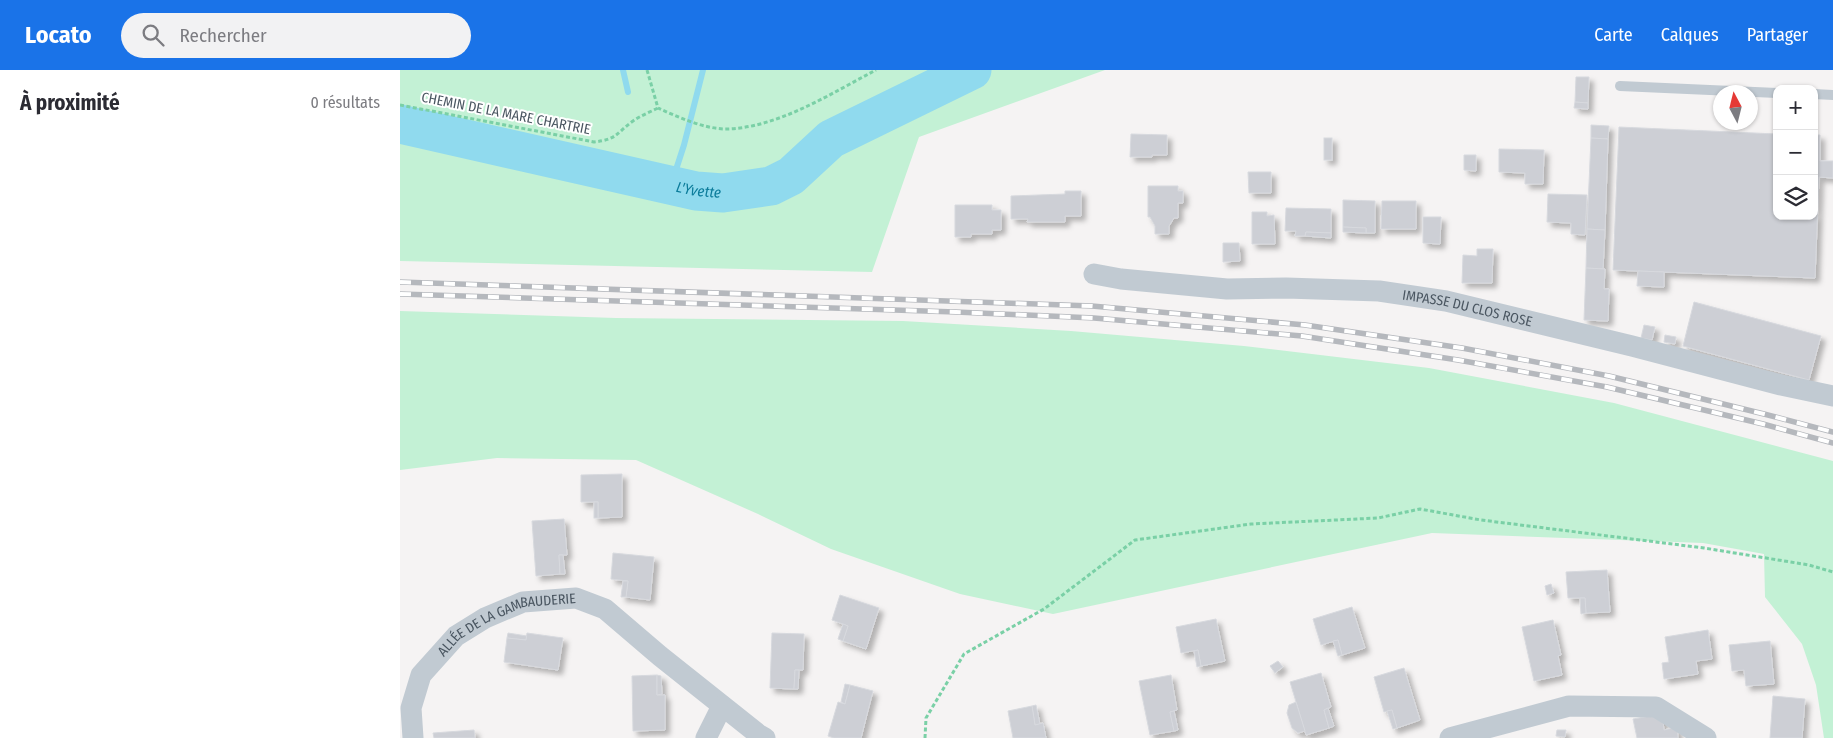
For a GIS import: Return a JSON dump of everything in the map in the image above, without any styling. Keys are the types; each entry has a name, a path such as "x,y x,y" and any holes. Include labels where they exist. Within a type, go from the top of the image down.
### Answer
{"street":[{"name":"IMPASSE DU CLOS ROSE","path":"1094,274 1121,279 1227,289 1286,288 1379,291 1446,301 1624,343 1833,396"},
{"name":"ALLÉE DE LA GAMBAUDERIE","path":"413,738 411,708 421,675 456,636 485,618 523,602 576,598 605,609 722,706 765,738"},
{"path":"706,738 722,706"},
{"path":"1450,738 1569,706 1656,707 1706,738"}],"lane":[{"path":"1620,86 1773,93"},
{"path":"1818,94 1833,95"}],"path":[{"path":"647,70 658,108 700,124 722,129 743,128 803,108 876,70"},
{"name":"CHEMIN DE LA MARE CHARTRIE","path":"400,104 594,142 608,140 620,133 633,121 658,108"},
{"path":"925,738 926,718 964,654 1044,609 1135,540 1251,524 1378,518 1420,509 1481,520 1704,548 1809,565 1833,572"}],"green space":[{"path":"400,70 1105,70 919,137 872,272 400,261"},
{"path":"400,311 616,318 903,321 1071,331 1244,346 1429,368 1614,403 1833,461 1833,738 1824,738 1816,685 1802,644 1765,597 1764,554 1703,543 1432,533 1053,614 960,594 831,549 758,514 636,460 497,458 400,470"}],"building":[{"path":"1576,77 1589,77 1588,103 1575,102"},
{"path":"1575,102 1588,103 1588,109 1574,108"},
{"path":"1591,125 1609,126 1608,139 1591,138"},
{"path":"1619,127 1773,134 1773,220 1817,220 1815,278 1613,270"},
{"path":"1131,134 1167,135 1167,155 1130,157"},
{"path":"1818,135 1820,135 1820,161 1833,161 1833,178 1819,177 1818,202"},
{"path":"1324,138 1332,138 1332,160 1324,160"},
{"path":"1591,138 1608,139 1605,230 1587,229"},
{"path":"1499,149 1544,150 1543,184 1525,184 1525,173 1499,172"},
{"path":"1464,155 1476,155 1476,171 1464,170"},
{"path":"1248,172 1271,172 1271,193 1249,193"},
{"path":"1148,186 1178,186 1178,191 1183,191 1183,203 1178,203 1178,218 1174,218 1169,226 1169,234 1155,234 1155,226 1150,217 1148,217"},
{"path":"1065,191 1081,191 1081,216 1065,216 1065,222 1027,222 1028,219 1011,219 1011,196 1065,194"},
{"path":"1548,194 1587,195 1585,235 1571,234 1571,223 1547,222"},
{"path":"1343,200 1375,201 1375,233 1366,233 1366,228 1343,227"},
{"path":"1382,201 1416,201 1416,229 1381,229"},
{"path":"955,205 992,205 992,210 1001,210 1001,230 992,230 992,234 971,234 971,237 955,237"},
{"path":"1286,208 1331,209 1331,233 1306,232 1305,236 1295,236 1296,231 1285,231"},
{"path":"1252,212 1267,212 1267,216 1274,215 1275,244 1252,244"},
{"path":"1423,217 1441,217 1440,244 1423,243"},
{"path":"1343,227 1366,228 1366,233 1343,232"},
{"path":"1587,229 1605,230 1603,269 1586,268"},
{"path":"1306,232 1331,233 1331,238 1305,236"},
{"path":"1223,243 1239,243 1240,261 1223,262"},
{"path":"1477,249 1493,249 1492,283 1462,283 1463,255 1477,256"},
{"path":"1586,268 1605,269 1604,289 1609,289 1608,321 1584,320"},
{"path":"1638,271 1664,272 1664,287 1637,286"},
{"path":"1694,302 1821,336 1809,380 1683,346"},
{"path":"1644,325 1655,327 1652,340 1641,338"},
{"path":"1665,335 1676,337 1675,344 1664,342"},
{"path":"622,474 622,517 598,518 598,502 581,502 581,475"},
{"path":"594,502 598,502 598,518 594,518"},
{"path":"564,519 567,555 559,555 560,574 536,576 532,521"},
{"path":"613,553 654,557 650,600 626,597 628,581 611,579"},
{"path":"559,555 563,555 565,574 560,574"},
{"path":"1607,570 1610,612 1586,613 1585,598 1568,598 1566,572"},
{"path":"623,581 628,581 626,597 621,597"},
{"path":"1551,584 1554,593 1547,595 1545,586"},
{"path":"840,595 879,608 866,649 843,641 848,626 832,620"},
{"path":"1580,598 1585,598 1586,613 1581,614"},
{"path":"1352,607 1365,648 1342,655 1338,640 1321,645 1313,619"},
{"path":"1216,619 1225,661 1201,666 1198,650 1181,653 1176,627"},
{"path":"1553,620 1561,655 1558,656 1562,675 1534,681 1522,627"},
{"path":"843,624 848,626 843,641 838,639"},
{"path":"1708,630 1712,659 1696,661 1698,674 1664,679 1662,663 1669,662 1665,637"},
{"path":"508,633 527,636 526,640 507,638"},
{"path":"527,633 563,638 558,670 504,662 507,638 526,640"},
{"path":"772,633 804,634 803,670 795,670 794,689 770,688"},
{"path":"1338,640 1342,655 1338,656 1333,641"},
{"path":"1770,641 1774,684 1746,686 1744,670 1732,671 1729,645"},
{"path":"1198,650 1201,666 1197,667 1194,651"},
{"path":"1278,661 1283,667 1275,673 1270,666"},
{"path":"1404,668 1420,720 1397,728 1392,710 1384,712 1374,677"},
{"path":"795,670 799,670 798,689 794,689"},
{"path":"1321,673 1331,707 1324,710 1329,728 1306,735 1290,682"},
{"path":"657,675 657,695 665,695 665,730 633,731 632,676"},
{"path":"657,675 661,676 662,694 657,695"},
{"path":"1171,675 1177,710 1170,712 1174,731 1150,735 1139,681"},
{"path":"845,684 850,685 845,704 841,702"},
{"path":"850,685 873,691 861,738 834,738 828,736 838,702 845,704"},
{"path":"1773,696 1805,699 1802,738 1770,738"},
{"path":"1296,702 1305,731 1298,733 1292,728 1287,713 1289,705"},
{"path":"1036,705 1040,724 1035,725 1032,706"},
{"path":"1032,706 1035,725 1043,723 1046,738 1013,738 1008,711"},
{"path":"1328,708 1334,726 1329,728 1324,710"},
{"path":"1392,710 1397,728 1393,729 1387,711"},
{"path":"1174,711 1178,730 1174,731 1170,712"},
{"path":"1662,714 1664,730 1677,727 1678,738 1637,738 1633,719"},
{"path":"474,730 475,738 434,738 433,733"},
{"path":"1557,730 1566,730 1565,737 1556,736"}],"waterway":[{"path":"623,70 628,92"},
{"path":"671,185 684,145 703,70"},
{"name":"L'Yvette","path":"400,124 696,191 723,193 771,186 791,176 831,139 972,70"}],"railway":[{"path":"400,282 1092,306 1305,325 1462,348 1609,376 1833,432"},
{"path":"400,294 1094,318 1302,336 1458,360 1607,387 1763,424 1833,443"}]}
